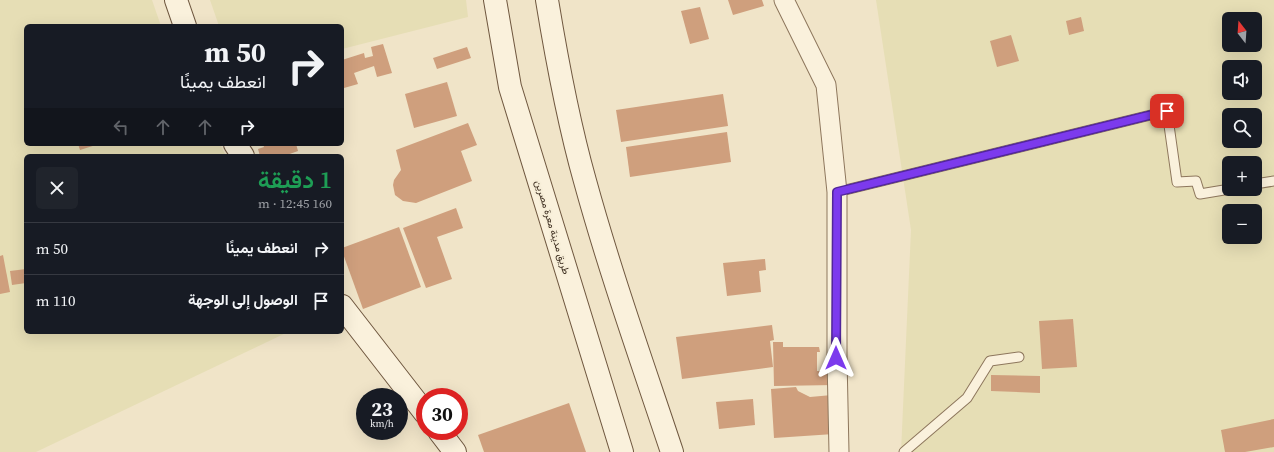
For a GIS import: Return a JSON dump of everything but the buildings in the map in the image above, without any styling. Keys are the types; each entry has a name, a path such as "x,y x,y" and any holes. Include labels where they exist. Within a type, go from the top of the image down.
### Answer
{"main road":[{"path":"176,0 184,24"},
{"name":"طريق مدينة معرة مصرين","path":"495,0 510,87 622,452"},
{"path":"547,0 558,66 585,180 621,300 672,452"},
{"path":"344,309 416,402"},
{"path":"446,440 455,452"}],"street":[{"path":"784,0 826,86 837,192 836,358 839,452"}],"lane":[{"path":"837,192 1167,111 1177,182 1196,181 1200,194 1222,190"},
{"path":"1262,183 1274,181"},
{"path":"904,452 967,398 990,361 1018,358"}],"shaded area":[{"path":"0,0 152,0 160,24 24,24 24,146 221,146 225,154 24,154 24,334 284,334 36,452 0,452"},
{"path":"210,0 466,0 468,17 344,48 344,24 218,24"},
{"path":"876,0 1274,0 1274,452 901,452 911,230"}],"route":[{"path":"836,358 837,192 1167,111"}]}
